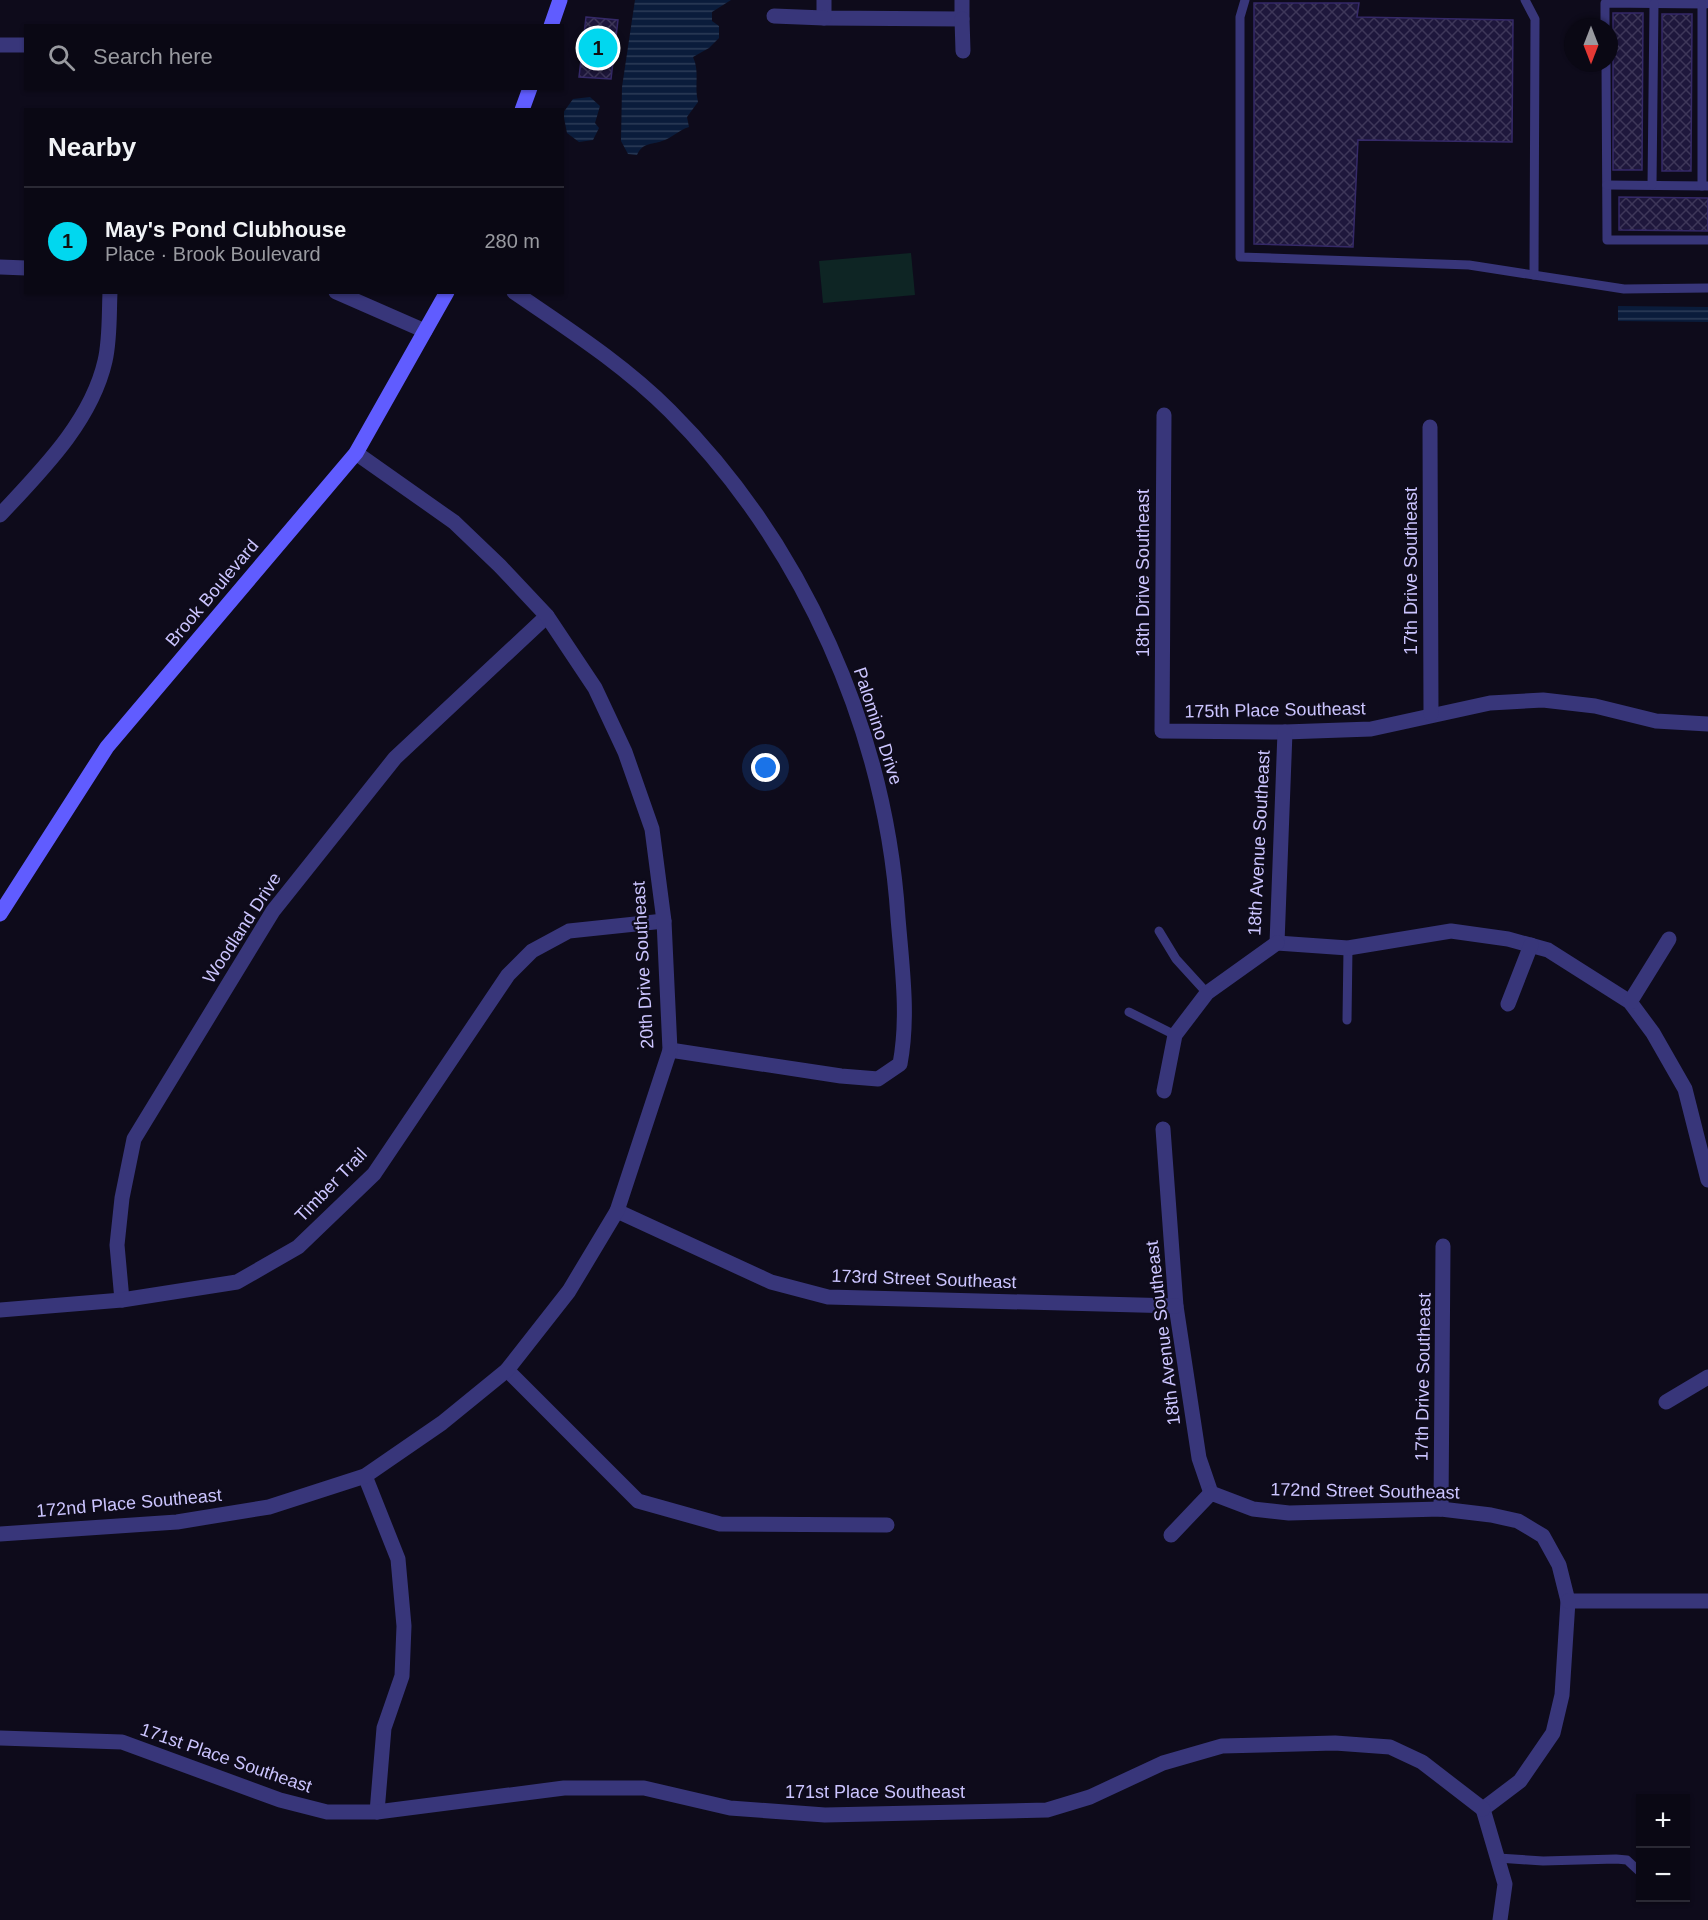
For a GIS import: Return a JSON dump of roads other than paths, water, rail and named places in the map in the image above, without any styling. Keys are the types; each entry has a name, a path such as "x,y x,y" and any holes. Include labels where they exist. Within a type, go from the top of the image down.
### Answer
{"street":[{"path":"552,24 560,0"},
{"path":"824,0 824,18"},
{"path":"962,0 963,51"},
{"path":"774,16 962,19"},
{"path":"0,45 24,45"},
{"path":"523,108 529,90"},
{"path":"0,267 24,268"},
{"path":"0,515 53,457 91,399 105,361 110,294"},
{"path":"341,294 425,331"},
{"name":"Brook Boulevard","path":"0,915 107,747 356,453 446,294"},
{"name":"Palomino Drive","path":"517,294 604,352 669,411 725,471 793,569 839,668 876,775 895,875 906,1031 900,1064 878,1079 841,1076 670,1050"},
{"name":"18th Drive Southeast","path":"1162,731 1164,415"},
{"name":"17th Drive Southeast","path":"1430,427 1431,714"},
{"name":"20th Drive Southeast","path":"356,453 454,522 547,616 596,688 625,752 652,829 664,921 670,1050 617,1211 569,1291 507,1370 442,1423 365,1476"},
{"name":"Woodland Drive","path":"122,1300 117,1245 122,1198 134,1139 273,911 395,758 547,616"},
{"name":"175th Place Southeast","path":"1162,731 1285,732 1371,729 1431,714 1491,703 1543,700 1595,706 1656,721 1708,724"},
{"name":"18th Avenue Southeast","path":"1164,1091 1175,1035 1208,993 1277,943 1285,732"},
{"name":"Timber Trail","path":"0,1311 122,1300 237,1282 298,1247 374,1174 508,975 532,951 569,931 664,921"},
{"path":"1277,943 1348,948 1451,931 1508,939 1548,950 1630,1002 1653,1032 1685,1089 1708,1180"},
{"path":"1630,1002 1669,939"},
{"path":"1508,1004 1531,945"},
{"name":"18th Avenue Southeast","path":"1163,1129 1176,1306 1199,1458 1211,1493"},
{"name":"173rd Street Southeast","path":"617,1211 771,1282 828,1297 1176,1306"},
{"name":"17th Drive Southeast","path":"1441,1509 1443,1246"},
{"path":"507,1370 638,1501 720,1524 887,1525"},
{"path":"1666,1402 1708,1377"},
{"path":"365,1476 398,1559 404,1626 402,1676 384,1728 377,1812"},
{"name":"172nd Place Southeast","path":"0,1534 177,1522 269,1507 365,1476"},
{"path":"1171,1535 1211,1493"},
{"name":"172nd Street Southeast","path":"1211,1493 1252,1509 1289,1513 1441,1509 1518,1521 1543,1536 1559,1565 1568,1601 1562,1695 1553,1733 1520,1781 1483,1809"},
{"path":"1568,1601 1708,1601"},
{"name":"171st Place Southeast","path":"0,1738 122,1742 280,1800 327,1812 377,1812 564,1788 644,1788 730,1808 825,1815 1047,1810 1090,1797 1163,1763 1222,1746 1335,1743 1390,1747 1422,1762 1483,1809"},
{"path":"1483,1809 1505,1884 1500,1920"}],"lane":[{"path":"1245,0 1240,17 1240,257 1469,265 1624,289 1708,288"},
{"path":"1525,0 1535,20 1534,275"},
{"path":"1605,18 1605,3 1705,4 1705,186 1606,185"},
{"path":"1652,185 1654,4"},
{"path":"1606,72 1607,240 1708,240"},
{"path":"1160,931 1176,959 1208,993"},
{"path":"1347,1020 1348,948"},
{"path":"1129,1012 1175,1035"},
{"path":"1497,1858 1543,1861 1616,1859 1627,1860 1636,1868"}],"water":[{"path":"635,0 731,0 712,12 712,21 719,26 719,38 709,48 693,57 698,102 687,117 689,127 666,140 645,146 637,155 628,154 621,141 622,87"},
{"path":"590,97 600,106 595,123 599,128 593,140 579,142 567,133 564,112 573,99"},
{"path":"1618,306 1708,307 1708,322 1618,321"}],"place":[{"name":"May's Pond Clubhouse","path":"598,48"}]}
